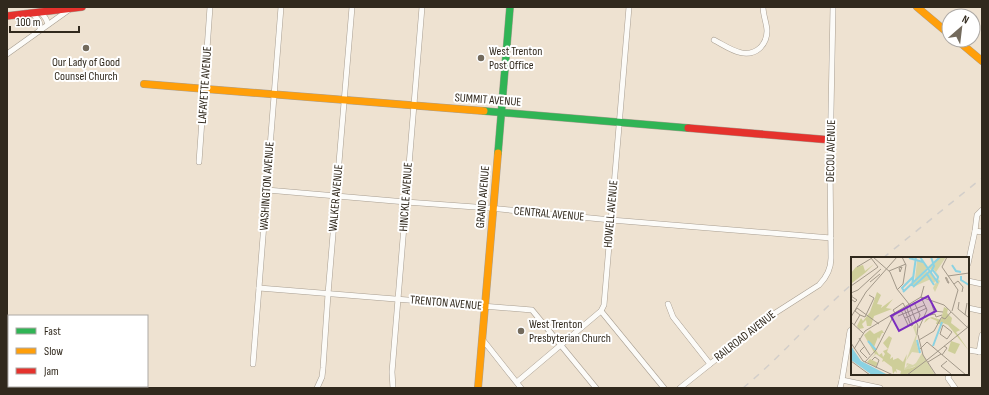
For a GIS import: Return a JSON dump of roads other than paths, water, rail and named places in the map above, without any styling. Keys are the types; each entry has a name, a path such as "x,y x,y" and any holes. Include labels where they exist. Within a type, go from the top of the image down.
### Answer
{"street":[{"path":"7,16 82,7"},
{"name":"LAFAYETTE AVENUE","path":"200,162 210,7"},
{"name":"WASHINGTON AVENUE","path":"253,364 281,7"},
{"name":"WALKER AVENUE","path":"318,388 322,377 323,368 352,7"},
{"name":"HINCKLE AVENUE","path":"393,388 392,372 422,7"},
{"name":"GRAND AVENUE","path":"478,388 510,7"},
{"name":"HOWELL AVENUE","path":"601,311 604,305 629,7"},
{"path":"714,40 739,53 749,53 758,49 765,42 767,32 763,15 763,7"},
{"name":"DECOU AVENUE","path":"814,289 824,280 830,269 831,258 833,7"},
{"path":"917,7 941,27"},
{"path":"7,54 70,8"},
{"path":"41,12 48,24"},
{"path":"31,13 39,20 41,25 40,30"},
{"path":"967,48 982,61"},
{"name":"SUMMIT AVENUE","path":"144,84 831,140"},
{"name":"CENTRAL AVENUE","path":"267,190 831,238"},
{"path":"969,259 977,214 982,210"},
{"path":"975,231 982,232"},
{"path":"969,281 982,284"},
{"name":"TRENTON AVENUE","path":"259,288 532,310 596,388"},
{"name":"RAILROAD AVENUE","path":"680,388 769,317 814,289"},
{"path":"668,304 673,317 710,364"},
{"path":"969,308 982,311"},
{"path":"517,382 601,311 664,388"},
{"path":"840,388 851,330"},
{"path":"969,350 980,352 982,335"},
{"path":"483,340 521,388"},
{"path":"949,375 948,378 954,388"},
{"path":"842,380 880,388"}],"railway":[{"path":"884,257 982,178"},
{"path":"743,388 771,363 851,285"}],"place":[{"name":"Our Lady of Good Counsel Church","path":"86,48"},
{"name":"West Trenton Post Office","path":"481,58"},
{"name":"West Trenton Presbyterian Church","path":"521,331"}]}
